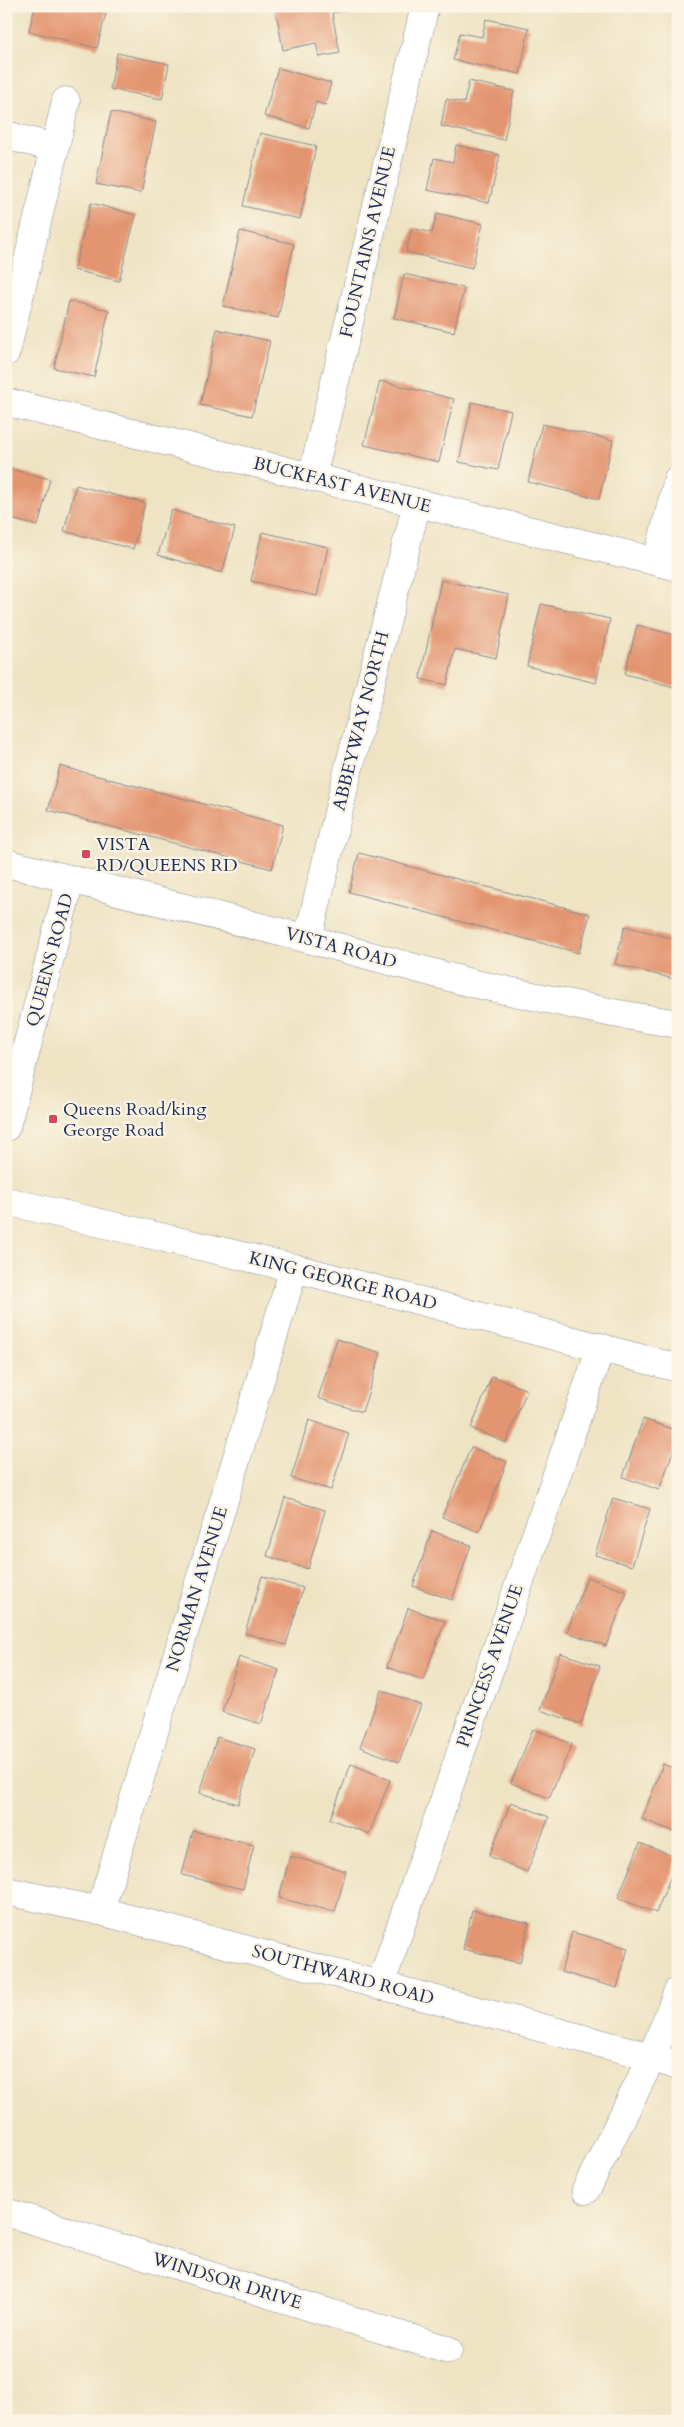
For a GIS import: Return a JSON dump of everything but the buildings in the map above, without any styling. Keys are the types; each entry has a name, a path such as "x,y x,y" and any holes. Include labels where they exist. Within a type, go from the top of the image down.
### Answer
{"street":[{"name":"FOUNTAINS AVENUE","path":"312,477 425,6"},
{"path":"6,352 66,101"},
{"path":"6,135 54,148"},
{"name":"BUCKFAST AVENUE","path":"6,402 668,564"},
{"path":"668,564 678,479"},
{"name":"ABBEYWAY NORTH","path":"308,939 347,775 418,503"},
{"name":"VISTA ROAD","path":"6,863 70,881 308,939 471,983 613,1013 678,1024"},
{"name":"QUEENS ROAD","path":"6,1127 70,881"},
{"name":"KING GEORGE ROAD","path":"6,1201 294,1268 678,1368"},
{"name":"NORMAN AVENUE","path":"100,1911 294,1268"},
{"name":"PRINCESS AVENUE","path":"380,1986 601,1347"},
{"name":"SOUTHWARD ROAD","path":"6,1891 100,1911 652,2057 678,2066"},
{"path":"586,2190 652,2057 678,1991"},
{"name":"WINDSOR DRIVE","path":"6,2212 448,2350"}],"place":[{"name":"VISTA RD/QUEENS RD","path":"86,854"},
{"name":"Queens Road/king George Road","path":"53,1119"}]}
